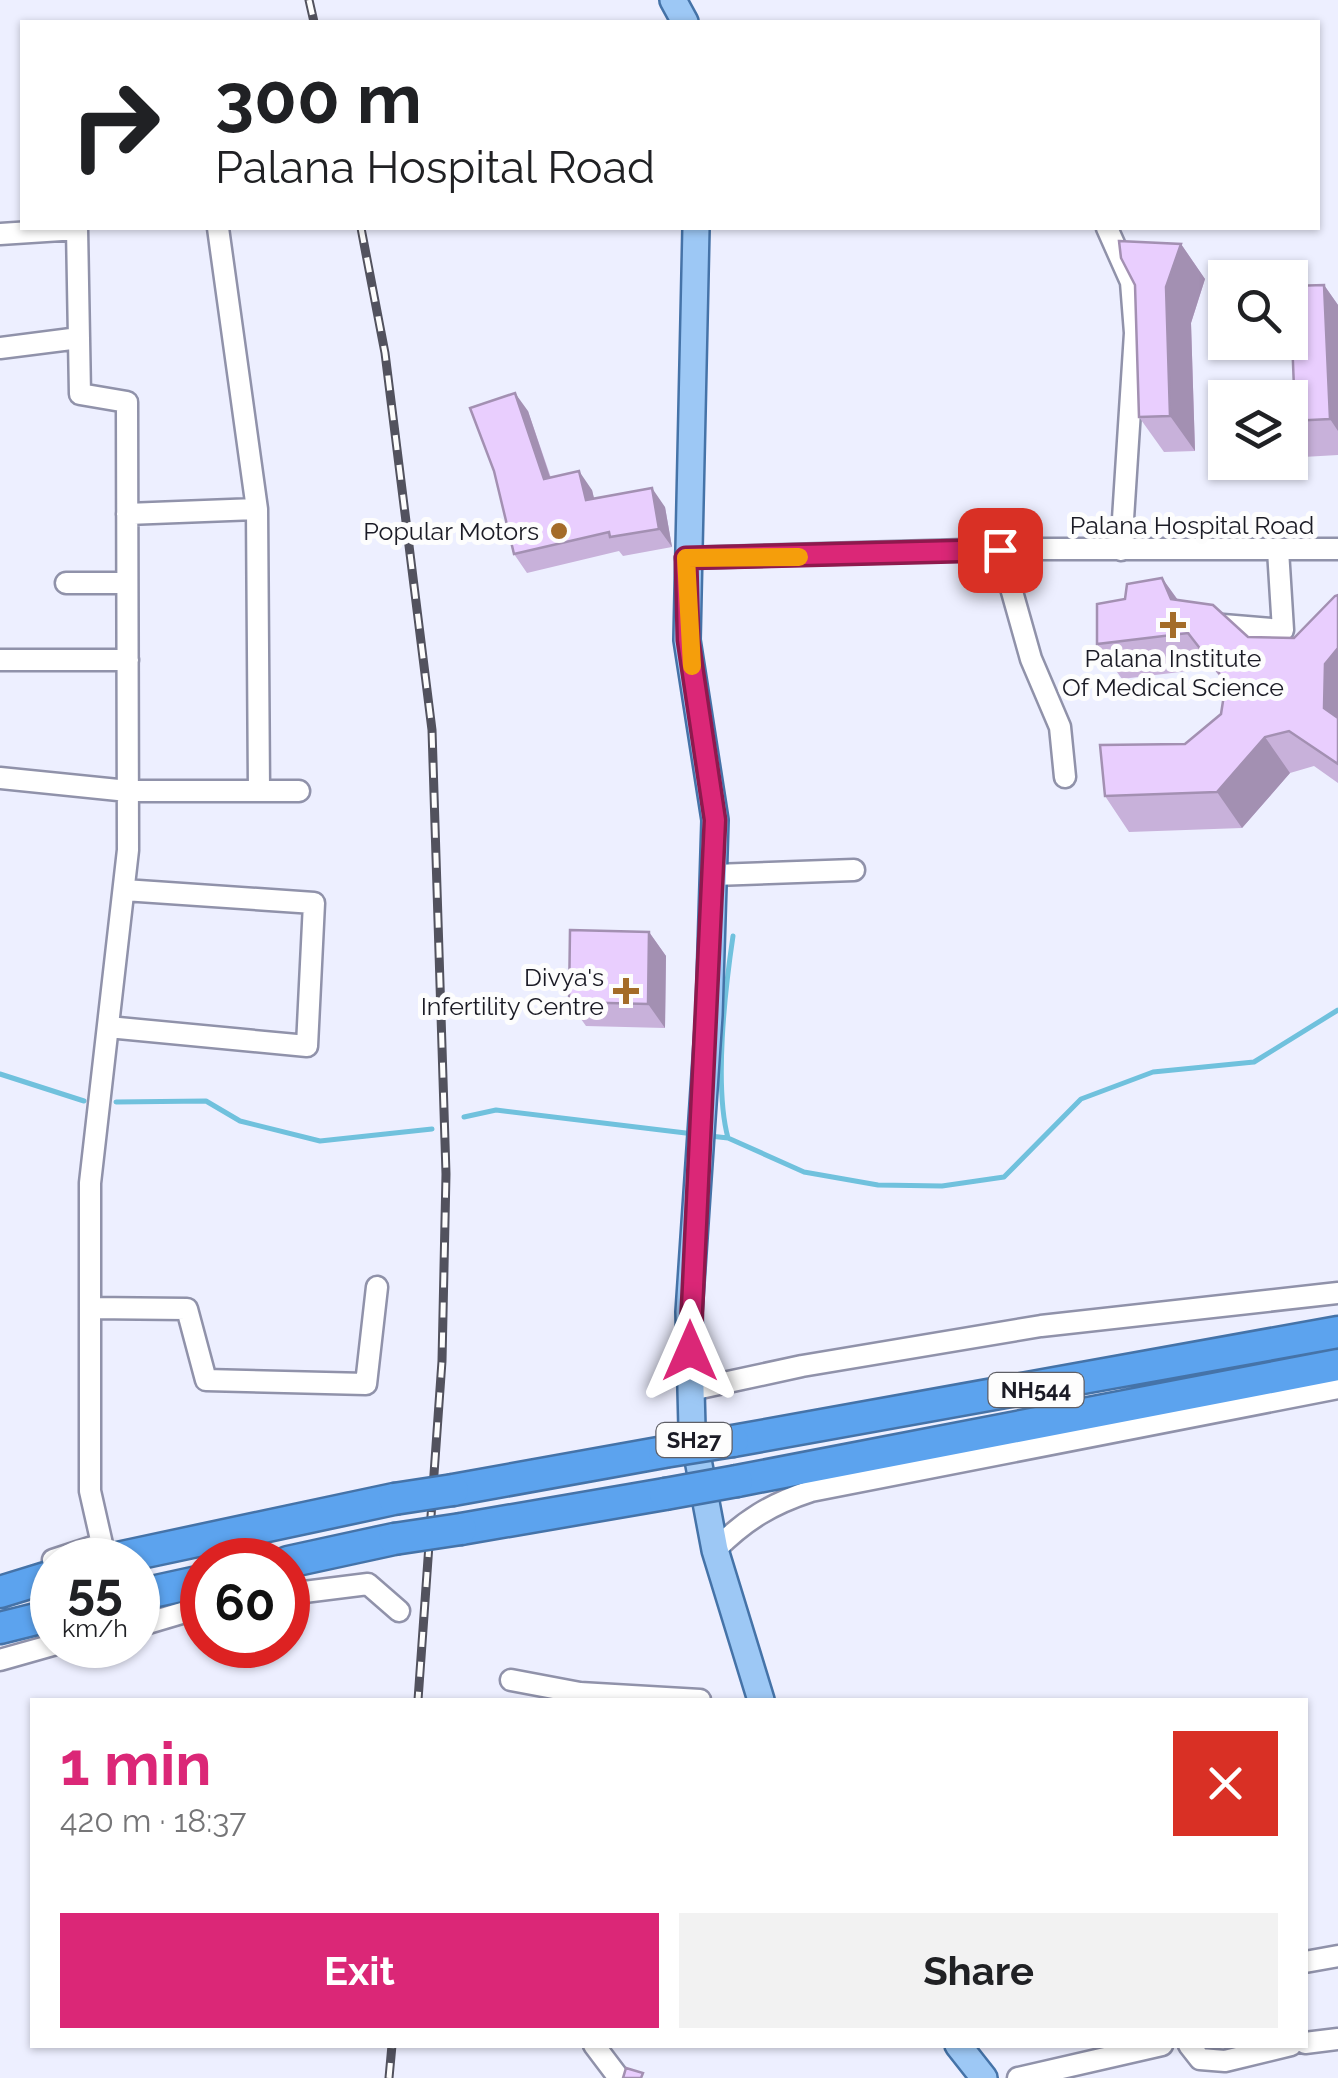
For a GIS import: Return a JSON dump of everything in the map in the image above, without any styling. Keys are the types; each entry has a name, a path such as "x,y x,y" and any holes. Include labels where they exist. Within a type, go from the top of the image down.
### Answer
{"highway":[{"name":"NH544","path":"160,1549 394,1499 1052,1387 1338,1332"},
{"name":"NH544","path":"310,1557 394,1539 738,1481 1338,1365"},
{"path":"0,1592 30,1583"},
{"path":"0,1628 30,1621"}],"main road":[{"name":"SH27","path":"696,230 686,558 688,640 715,820 700,1172 689,1312 692,1428 715,1550 760,1698"},
{"path":"960,2048 984,2078"}],"street":[{"path":"0,234 51,230"},
{"path":"77,230 80,394 127,402 128,790 124,890 90,1183 90,1492 101,1538"},
{"path":"218,230 257,509 259,791"},
{"path":"1107,230 1130,282 1135,334 1121,550"},
{"path":"0,348 79,338"},
{"path":"127,514 257,509"},
{"name":"Palana Hospital Road","path":"686,558 1000,550 1338,549"},
{"path":"1000,550 1032,658 1060,726 1065,777"},
{"path":"1203,623 1283,630 1278,550"},
{"path":"66,582 128,583"},
{"path":"0,660 128,660"},
{"path":"0,778 128,790 300,791"},
{"path":"714,874 854,870"},
{"path":"108,1027 307,1046 314,903 124,890"},
{"path":"90,1308 186,1309 206,1380 366,1384 377,1287"},
{"path":"691,1390 802,1366 1041,1326 1338,1293"},
{"path":"715,1550 745,1520 812,1490 1338,1388"},
{"path":"0,1578 30,1568"},
{"path":"310,1591 368,1584 399,1611"},
{"path":"0,1660 30,1652"},
{"path":"511,1680 580,1692 670,1698"},
{"path":"1308,1961 1338,1956"},
{"path":"1308,2043 1338,2038"},
{"path":"596,2048 611,2072"},
{"path":"1018,2078 1149,2048"},
{"path":"1191,2048 1200,2060 1225,2061 1279,2048"}],"building":[{"path":"1119,241 1181,244 1166,287 1170,416 1139,417 1135,285 1121,258"},
{"path":"1308,285 1324,285 1330,419 1308,420 1308,380 1294,380 1293,360 1308,360"},
{"path":"515,393 544,479 579,471 586,500 652,488 659,529 610,537 609,532 514,554 494,471 470,408"},
{"path":"1162,578 1171,599 1213,605 1248,637 1294,638 1338,595 1338,648 1325,664 1324,708 1338,718 1338,764 1289,731 1265,737 1217,792 1105,796 1100,745 1185,744 1221,714 1226,682 1188,633 1097,644 1097,604 1125,599 1127,584"},
{"path":"570,930 649,932 648,1004 569,1002"},
{"path":"626,2068 643,2073 641,2078 623,2078"}],"waterway":[{"path":"728,1138 721,1065 733,936"},
{"path":"710,1136 728,1138 804,1172 878,1185 942,1186 1004,1177 1081,1099 1153,1072 1254,1062 1338,1010"},
{"path":"0,1074 84,1101"},
{"path":"116,1102 206,1101 240,1121 320,1141 432,1129"},
{"path":"464,1117 496,1110 694,1134"}],"railway":[{"path":"309,0 314,20"},
{"path":"361,230 385,353 432,730 446,1174 442,1361 418,1698"},
{"path":"389,2078 392,2048"}],"slow traffic":[{"path":"692,666 686,558 799,557"}],"place":[{"name":"Popular Motors","path":"559,531"},
{"name":"Palana Institute Of Medical Science","path":"1173,625"},
{"name":"Divya's Infertility Centre","path":"626,991"}],"route":[{"path":"690,1351 689,1312 709,1015 715,820 688,640 686,558 1000,550"}]}
